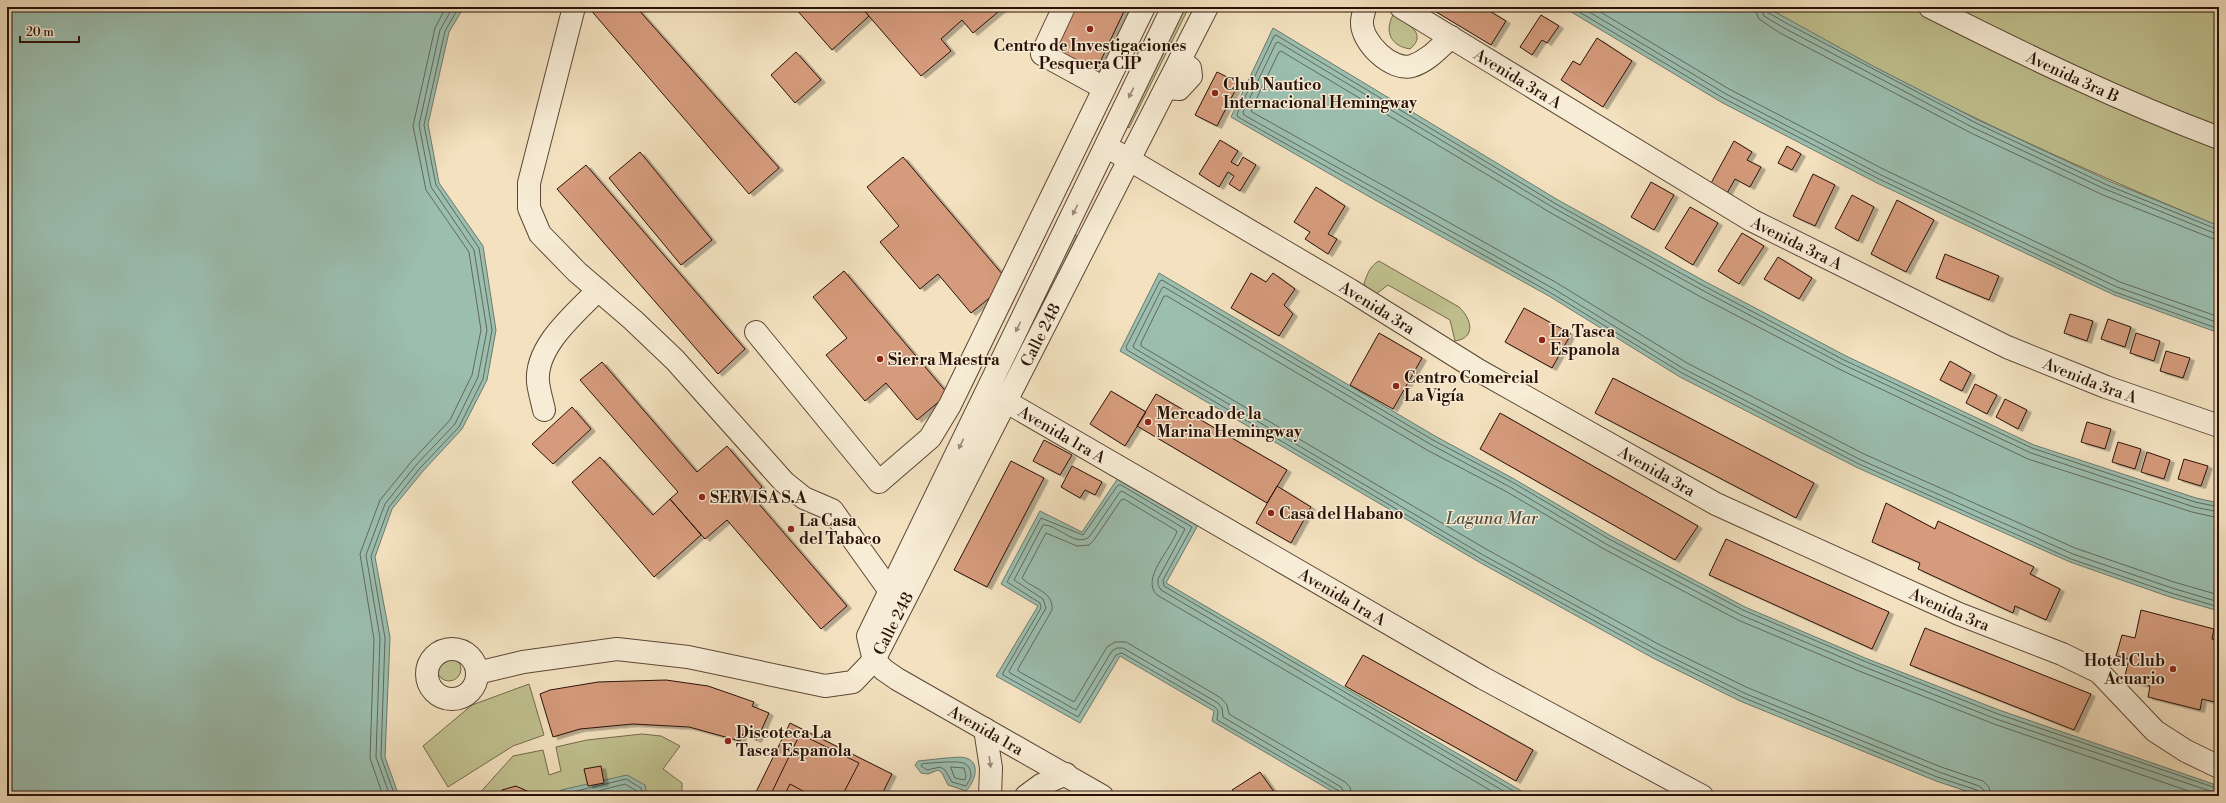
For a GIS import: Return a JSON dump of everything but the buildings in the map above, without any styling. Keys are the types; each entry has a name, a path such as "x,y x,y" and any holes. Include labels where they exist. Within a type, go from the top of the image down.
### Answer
{"street":[{"path":"574,7 529,183 529,208 540,234 577,272 675,360 784,482 804,498 832,510 890,591"},
{"path":"1064,7 1042,54 1104,88"},
{"path":"756,332 879,482 930,438 950,405 1144,7"},
{"name":"Calle 248","path":"874,660 868,636 1172,7"},
{"name":"Calle 248","path":"874,660 1207,7"},
{"path":"1366,7 1362,23 1366,38 1380,56 1398,66 1410,67 1423,62 1451,37"},
{"name":"Avenida 3ra A","path":"1402,7 1751,220 2007,347 2106,387 2219,426"},
{"name":"Avenida 3ra B","path":"1930,7 2076,79 2157,115 2219,138"},
{"name":"Avenida 3ra","path":"1105,146 1350,290 1478,370 1716,504 1959,614 2062,654 2099,672 2155,731 2186,751 2219,766"},
{"path":"544,410 538,382 540,363 548,344 598,290"},
{"name":"Avenida 1ra A","path":"987,391 1483,678 1702,796"},
{"path":"477,673 522,662 617,649 688,657 825,686 854,682 874,660"},
{"name":"Avenida 1ra","path":"874,660 884,670 897,679 1066,774 1102,796"},
{"path":"985,729 991,768 990,796"},
{"path":"1026,796 1040,785 1066,774"}],"green space":[{"path":"1184,7 1189,7 1129,128 1125,125"},
{"path":"1766,7 2219,7 2219,226 2103,177 1932,97"},
{"path":"1393,15 1409,25 1416,33 1417,38 1410,49 1398,45 1391,37 1389,27"},
{"path":"1072,234 1077,236 1012,367 1007,366"},
{"path":"1379,261 1459,307 1469,322 1470,327 1467,336 1455,341 1450,320 1388,285 1376,294 1368,291 1364,284 1366,277 1371,268"},
{"path":"449,657 457,661 461,669 457,677 449,681 441,677 437,669 441,661"},
{"path":"529,684 544,735 513,746 448,787 423,746 472,705"},
{"path":"642,734 661,736 680,746 663,769 682,783 682,796 477,796 513,756 543,750 549,775 561,771 556,747 587,740"}],"water":[{"path":"7,7 464,7 449,32 428,124 439,183 483,246 496,330 487,380 462,429 423,471 392,509 375,557 390,637 385,757 399,796 7,796"},
{"path":"1563,7 1766,7 1871,65 1978,120 2109,181 2219,226 2219,333 2114,295 1877,183 1721,102"},
{"path":"1273,28 1558,200 1706,282 1846,356 2034,445 2196,498 2219,503 2219,611 2170,597 2070,562 1858,468 1680,377 1549,296 1375,200 1231,117"},
{"name":"Laguna Mar","path":"1159,273 1435,436 1514,479 1611,536 1745,607 1865,658 1999,710 2219,786 2219,796 1981,796 1936,781 1740,701 1653,658 1479,562 1120,351"},
{"path":"1118,478 1198,525 1166,583 1530,796 1340,796 1212,721 1214,711 1120,656 1080,723 996,676 1038,606 1001,584 1040,511 1082,532"},
{"path":"964,757 974,764 974,778 966,791 948,785 942,773 938,770 928,774 921,773 915,765 918,761"},
{"path":"627,775 645,785 647,796 557,796 561,790"}],"place":[{"name":"Centro de Investigaciones Pesquera CIP","path":"1090,29"},
{"name":"Club Nautico Internacional Hemingway","path":"1215,93"},
{"name":"La Tasca Espanola","path":"1542,340"},
{"name":"Sierra Maestra","path":"880,359"},
{"name":"Centro Comercial La Vigía","path":"1396,386"},
{"name":"Mercado de la Marina Hemingway","path":"1148,422"},
{"name":"SERVISA S.A","path":"702,497"},
{"name":"Casa del Habano","path":"1271,513"},
{"name":"La Casa del Tabaco","path":"791,529"},
{"name":"Hotel Club Acuario","path":"2173,669"},
{"name":"Discoteca La Tasca Espanola","path":"728,741"}]}
